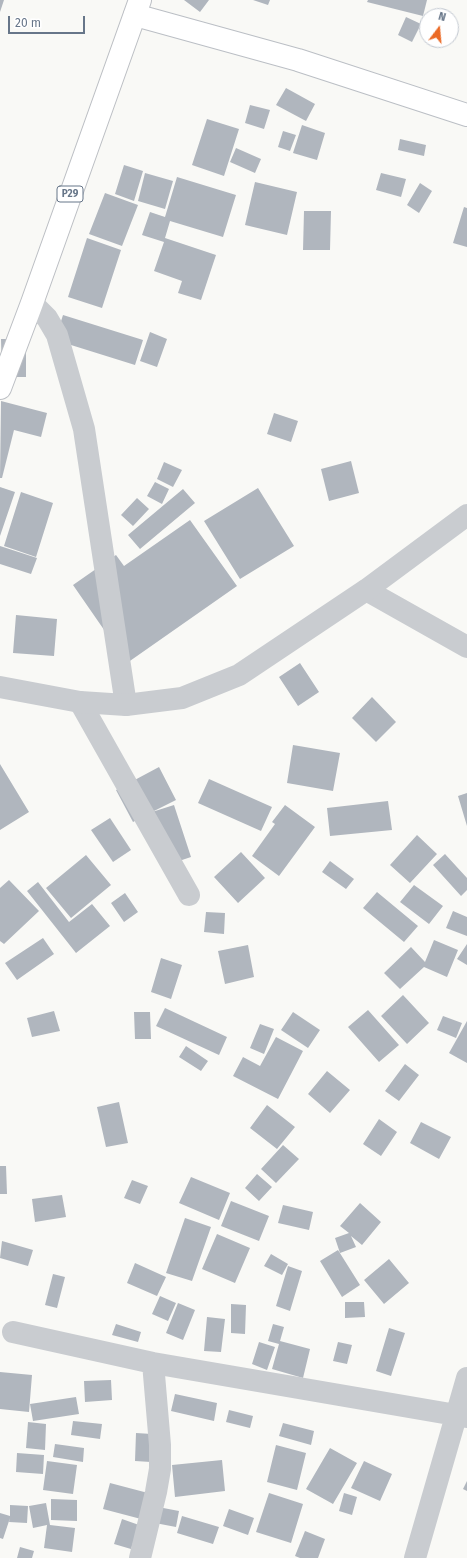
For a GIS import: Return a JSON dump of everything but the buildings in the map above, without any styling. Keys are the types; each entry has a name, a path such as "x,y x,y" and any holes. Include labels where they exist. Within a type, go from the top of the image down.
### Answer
{"main road":[{"path":"137,8 467,115"},
{"name":"P29","path":"0,388 32,303 137,8"}],"street":[{"path":"32,303 47,318 57,335 84,429 126,705"},
{"path":"0,686 80,702 126,705 182,698 239,675 366,590 467,515"},
{"path":"366,590 467,648"},
{"path":"80,702 189,894"},
{"path":"13,1332 153,1363 461,1416"},
{"path":"140,1558 160,1469 160,1445 153,1363"},
{"path":"415,1558 461,1416 467,1378"}]}
